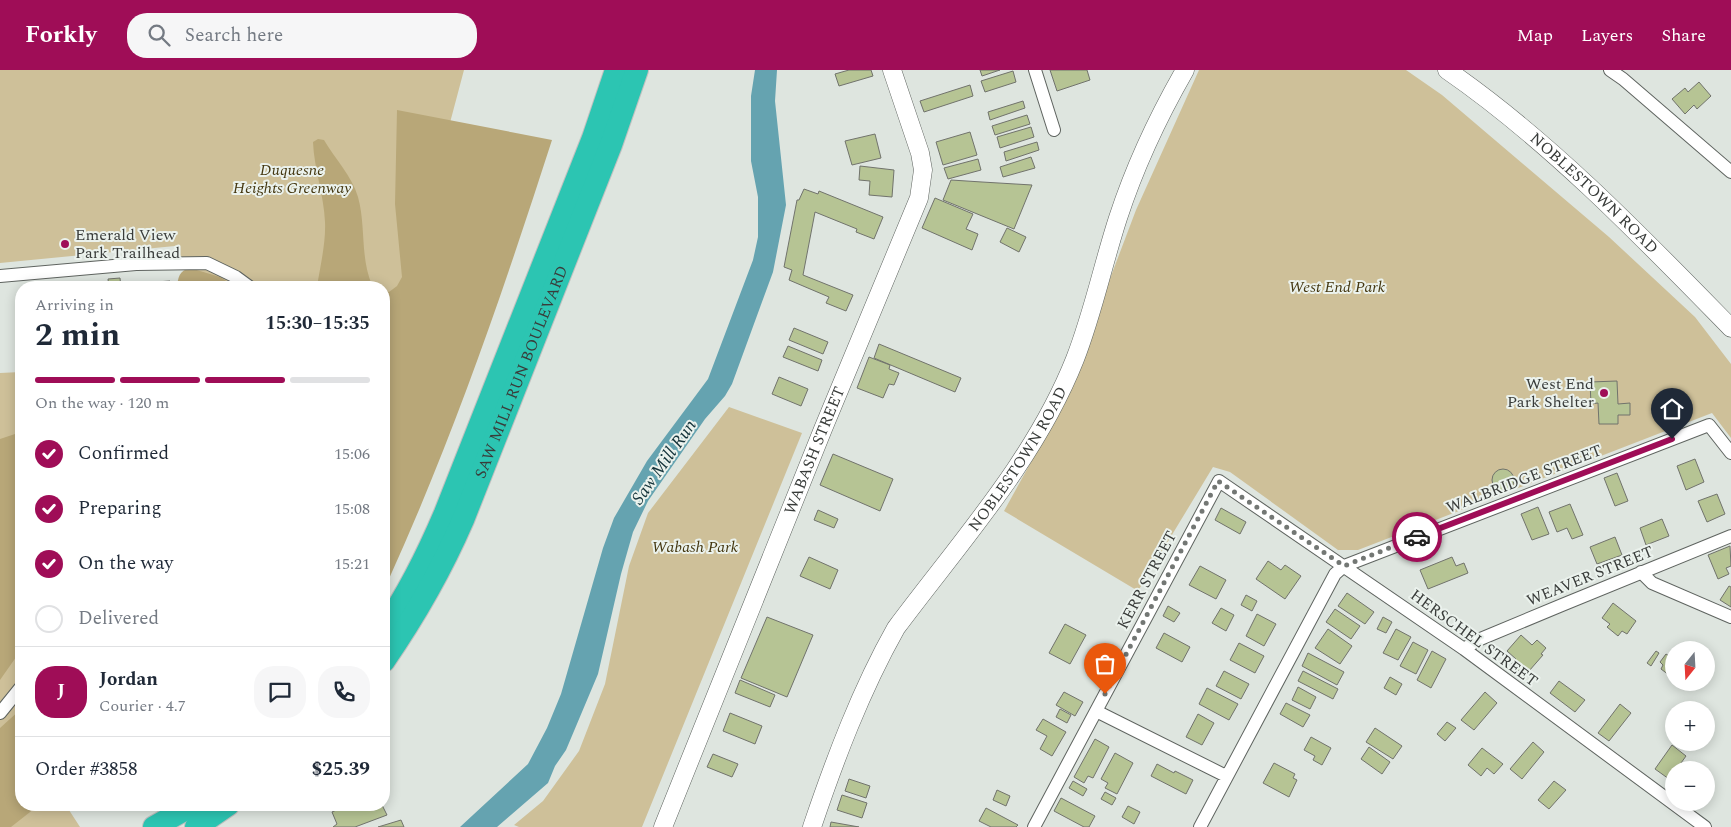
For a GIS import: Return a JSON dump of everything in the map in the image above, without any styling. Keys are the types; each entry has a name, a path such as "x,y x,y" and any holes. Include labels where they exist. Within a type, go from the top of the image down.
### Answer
{"highway":[{"name":"SAW MILL RUN BOULEVARD","path":"390,618 411,584 445,513 593,138 616,70"},
{"name":"SAW MILL RUN BOULEVARD","path":"390,652 407,628 447,558 608,154 637,70"},
{"path":"154,827 182,811"},
{"path":"162,827 185,811"},
{"path":"196,827 219,811"}],"main road":[{"name":"WABASH STREET","path":"662,827 812,457 920,198 923,170 920,153 892,70"},
{"name":"NOBLESTOWN ROAD","path":"812,827 836,758 873,674 896,628 1009,481 1056,402 1076,358 1118,217 1143,152 1185,70"},
{"name":"NOBLESTOWN ROAD","path":"1447,70 1474,88 1575,174 1731,328"}],"street":[{"path":"1035,70 1054,130"},
{"path":"1610,70 1731,172"},
{"path":"0,276 136,264 207,264 241,281"},
{"name":"WALBRIDGE STREET","path":"1344,566 1709,425 1731,453"},
{"name":"HERSCHEL STREET","path":"1218,481 1464,648 1705,827"},
{"name":"KERR STREET","path":"1034,827 1218,481"},
{"name":"WEAVER STREET","path":"1464,648 1478,640 1731,536"},
{"path":"1200,827 1335,574 1344,566"},
{"path":"1641,572 1652,583 1731,617"},
{"path":"0,713 15,694"},
{"path":"1096,711 1226,776"}],"green space":[{"name":"Duquesne Heights Greenway","path":"0,70 464,70 390,348 390,281 205,281 192,276 175,246 0,263"},
{"name":"West End Park","path":"1199,70 1406,70 1442,95 1609,237 1695,317 1731,364 1731,438 1712,413 1358,550 1338,550 1230,472 1213,467 1138,591 1004,511 1061,408 1136,210"},
{"path":"15,372 15,811 70,811 80,827 0,827 0,373"},
{"name":"Wabash Park","path":"729,407 802,433 642,827 519,827 514,825 543,801 579,751 605,684 629,566 648,513"}],"shaded area":[{"path":"397,110 552,140 515,252 456,418 390,576 390,291 397,286 402,277 395,204"},
{"path":"318,139 324,140 348,175 355,189 362,219 364,252 371,281 318,281 325,230 323,202 313,142"},
{"path":"190,268 220,277 226,281 178,281 183,271"},
{"path":"15,434 15,659 0,680 0,439"},
{"path":"15,714 15,811 31,811 11,827 0,827 0,728"}],"water":[{"name":"Saw Mill Run","path":"755,70 777,70 775,101 786,205 773,272 732,384 725,396 705,419 648,501 633,532 621,574 598,674 566,750 555,766 548,783 497,827 460,827 528,764 547,728 561,694 603,548 614,518 647,461 708,379 753,260 758,237 758,197 751,161 751,96"}],"building":[{"path":"849,70 871,70 873,76 839,86 835,74"},
{"path":"980,70 1000,70 982,76"},
{"path":"1050,70 1087,70 1090,80 1057,91"},
{"path":"1013,71 1016,82 985,92 981,81"},
{"path":"1699,82 1711,96 1697,109 1694,105 1685,114 1672,99 1685,88 1688,92"},
{"path":"970,85 973,96 924,112 920,101"},
{"path":"1023,101 1025,108 990,120 988,112"},
{"path":"1027,115 1030,124 995,135 992,126"},
{"path":"1031,127 1034,137 1000,148 997,137"},
{"path":"970,132 977,155 943,165 936,142"},
{"path":"875,134 881,158 852,165 845,141"},
{"path":"1037,142 1039,150 1006,161 1004,152"},
{"path":"1031,157 1035,168 1003,177 1000,167"},
{"path":"978,159 981,170 948,179 944,168"},
{"path":"860,166 894,170 892,197 869,195 870,181 859,180"},
{"path":"951,180 1032,185 1014,229 943,200"},
{"path":"804,189 818,194 819,191 883,217 874,239 856,232 857,229 815,212 803,275 853,295 846,311 826,303 829,297 789,280 792,270 784,267 797,200 799,200"},
{"path":"935,198 973,214 966,229 978,234 972,250 922,228"},
{"path":"1007,228 1026,237 1019,252 1000,242"},
{"path":"120,278 120,281 108,281 108,279"},
{"path":"794,328 828,342 823,354 789,340"},
{"path":"879,344 961,378 955,392 874,358"},
{"path":"788,346 822,360 818,371 783,357"},
{"path":"869,357 890,365 889,369 899,373 894,385 889,384 883,398 857,388"},
{"path":"779,377 808,389 801,406 772,394"},
{"name":"West End Park Shelter","path":"1617,381 1618,404 1630,403 1630,415 1618,415 1618,424 1599,424 1598,403 1591,404 1590,382"},
{"path":"833,454 893,479 880,511 820,485"},
{"path":"1695,459 1704,482 1686,490 1677,466"},
{"path":"1503,469 1511,472 1514,480 1511,488 1503,491 1495,488 1492,480 1495,472"},
{"path":"1617,473 1628,501 1615,506 1604,478"},
{"path":"1717,494 1725,514 1707,522 1698,501"},
{"path":"1570,504 1583,535 1572,539 1567,528 1557,532 1549,512"},
{"path":"1538,507 1549,534 1532,540 1521,514"},
{"path":"1221,508 1246,522 1240,534 1215,520"},
{"path":"818,510 838,519 834,528 814,520"},
{"path":"1662,519 1669,536 1646,545 1640,528"},
{"path":"1615,537 1622,555 1597,564 1590,547"},
{"path":"1730,546 1731,566 1726,568 1729,574 1718,579 1708,555"},
{"path":"809,557 838,570 830,589 800,576"},
{"path":"1452,557 1456,566 1464,563 1468,573 1428,589 1420,570"},
{"path":"1268,561 1281,570 1285,565 1301,576 1285,599 1256,579"},
{"path":"1200,566 1226,580 1216,599 1189,585"},
{"path":"1729,586 1731,587 1731,607 1720,600"},
{"path":"1347,593 1374,612 1365,624 1338,606"},
{"path":"1246,595 1257,601 1252,611 1241,605"},
{"path":"1613,603 1636,621 1627,634 1622,631 1618,636 1607,627 1610,624 1602,618"},
{"path":"1168,606 1180,613 1174,622 1163,616"},
{"path":"1221,608 1234,615 1226,631 1212,623"},
{"path":"1335,609 1360,626 1351,639 1326,622"},
{"path":"1257,614 1276,624 1264,646 1246,636"},
{"path":"767,617 813,635 787,697 741,678"},
{"path":"1383,617 1392,622 1386,633 1377,629"},
{"path":"1065,624 1086,635 1070,664 1049,653"},
{"path":"1328,629 1352,646 1340,664 1315,648"},
{"path":"1396,629 1411,637 1398,660 1383,653"},
{"path":"1164,633 1190,647 1182,662 1156,648"},
{"path":"1521,635 1532,645 1537,640 1546,648 1541,654 1543,655 1529,671 1524,667 1520,672 1511,664 1516,659 1507,651"},
{"path":"1413,642 1428,650 1416,674 1400,666"},
{"path":"1239,643 1264,656 1255,673 1230,660"},
{"path":"1432,651 1446,659 1431,688 1417,680"},
{"path":"1656,651 1659,653 1651,666 1647,663"},
{"path":"1308,653 1344,672 1337,685 1302,666"},
{"path":"1665,655 1665,672 1661,669 1663,665 1660,662"},
{"path":"1224,671 1249,684 1241,699 1216,686"},
{"path":"1303,671 1338,689 1333,699 1298,681"},
{"path":"1390,677 1402,684 1396,695 1384,688"},
{"path":"740,680 775,695 770,707 735,693"},
{"path":"1559,681 1585,700 1575,712 1550,693"},
{"path":"1298,687 1316,697 1310,709 1292,700"},
{"path":"1207,688 1238,704 1229,720 1199,704"},
{"path":"1064,692 1083,702 1075,716 1056,705"},
{"path":"1485,692 1497,703 1474,730 1461,720"},
{"path":"1286,703 1310,715 1303,727 1280,714"},
{"path":"1620,704 1631,713 1609,741 1598,733"},
{"path":"1060,709 1071,715 1067,723 1056,717"},
{"path":"730,713 762,726 755,744 723,731"},
{"path":"1198,714 1214,723 1202,745 1186,737"},
{"path":"1043,719 1066,732 1052,756 1040,749 1047,736 1036,730"},
{"path":"1447,722 1456,728 1445,741 1437,734"},
{"path":"1375,728 1402,746 1393,759 1366,742"},
{"path":"1311,737 1331,748 1322,765 1313,760 1315,756 1304,750"},
{"path":"1095,739 1109,747 1093,778 1088,776 1084,783 1074,777"},
{"path":"1533,742 1544,752 1522,779 1510,769"},
{"path":"1369,747 1390,762 1382,774 1361,759"},
{"path":"1482,748 1503,764 1494,774 1487,768 1481,776 1468,765"},
{"path":"1668,751 1680,751 1686,756 1682,761 1665,761 1665,776 1655,769"},
{"path":"1115,753 1133,763 1117,794 1105,788 1108,783 1101,779"},
{"path":"713,754 738,764 732,777 707,767"},
{"path":"1274,763 1295,774 1293,778 1297,780 1289,797 1263,783"},
{"path":"1157,764 1193,780 1186,794 1151,776"},
{"path":"849,779 870,786 866,798 845,791"},
{"path":"1073,781 1087,789 1083,796 1069,788"},
{"path":"1554,781 1566,790 1549,809 1538,800"},
{"path":"997,790 1010,796 1006,806 993,800"},
{"path":"1105,792 1116,798 1112,805 1101,799"},
{"path":"842,795 867,803 862,818 837,810"},
{"path":"1061,798 1095,816 1089,827 1084,827 1054,811"},
{"path":"1128,806 1140,812 1134,824 1122,817"},
{"path":"986,808 1018,825 1016,827 991,827 979,821"},
{"path":"385,811 387,815 355,827 333,827 337,824 332,812"},
{"path":"401,820 404,827 378,827"},
{"path":"831,822 859,827 830,827"}],"way so far":[{"path":"1105,694 1218,481 1344,566 1417,537"}],"place":[{"name":"Emerald View Park Trailhead","path":"65,244"},
{"name":"West End Park Shelter","path":"1604,393"}],"route":[{"path":"1417,537 1672,439"}]}
